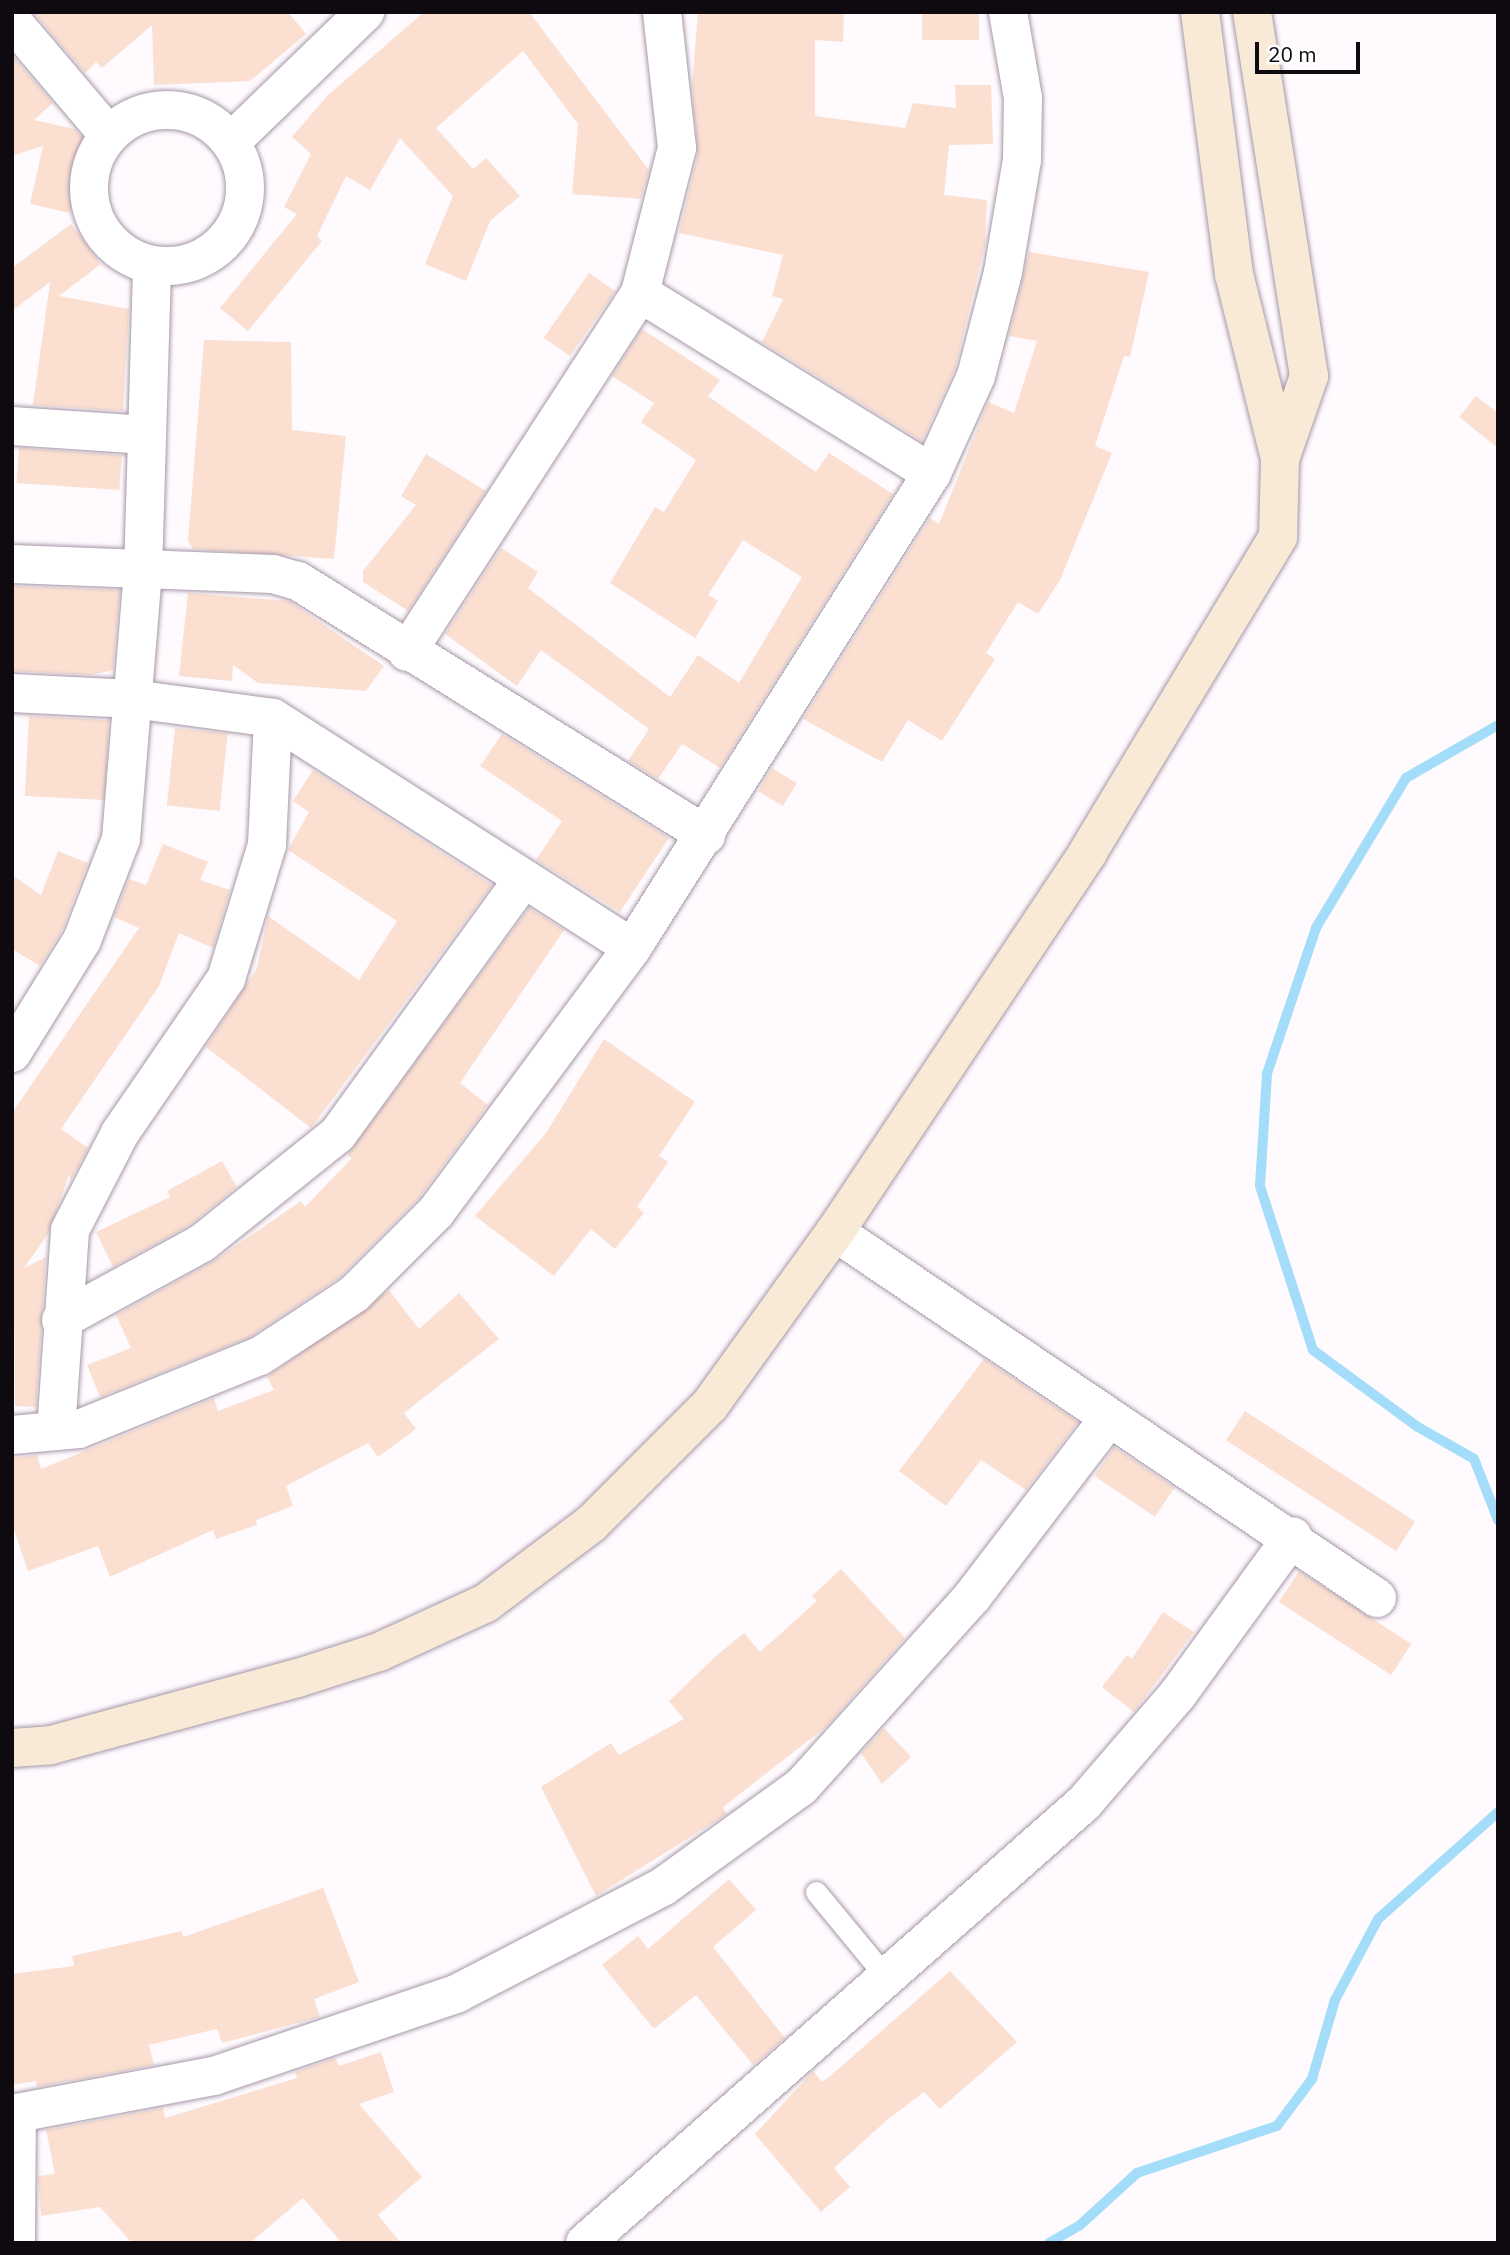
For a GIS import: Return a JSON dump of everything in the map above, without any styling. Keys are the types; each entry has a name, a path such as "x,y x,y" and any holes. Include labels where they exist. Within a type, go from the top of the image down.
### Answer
{"street":[{"path":"231,142 365,12"},
{"path":"407,652 640,293 677,148 662,12"},
{"path":"12,1435 79,1429 260,1356 354,1294 436,1212 632,948 706,835 932,472 976,376 1003,272 1022,160 1023,98 1008,12"},
{"path":"12,1748 51,1745 298,1678 379,1652 486,1603 591,1524 710,1405 835,1232 1088,852 1278,537 1280,459 1234,274 1200,12"},
{"path":"1252,12 1309,376 1280,459"},
{"path":"12,21 108,134"},
{"path":"172,108 215,125 231,142 243,166 239,219 204,258 152,265 120,250 96,223 89,177 108,134 127,119 172,108"},
{"path":"12,1053 82,940 121,839 143,573 152,265"},
{"path":"640,293 932,472"},
{"path":"12,426 147,435"},
{"path":"12,564 143,573 273,574 298,581 407,652 706,835"},
{"path":"12,692 133,699 273,718 521,882 632,948"},
{"path":"56,1431 61,1320 70,1230 120,1133 226,979 257,894 267,845 273,718"},
{"path":"61,1320 202,1243 338,1134 521,882"},
{"path":"835,1232 1108,1419 1293,1536 1377,1598"},
{"path":"16,2243 14,2113 214,2076 456,1994 664,1886 801,1787 972,1597 1108,1419"},
{"path":"585,2243 1084,1803 1178,1694 1293,1536"}],"lane":[{"path":"817,1892 887,1978"}],"building":[{"path":"33,12 288,12 306,34 250,81 154,85 152,25 102,68 96,62 85,73"},
{"path":"424,12 529,12 649,170 641,199 572,194 578,124 523,51 436,128 473,169 486,158 520,196 490,221 466,281 425,264 453,196 400,138 370,190 346,176 317,236 322,241 248,331 220,308 297,214 284,207 311,154 292,137 327,96"},
{"path":"698,12 844,12 843,42 815,40 815,116 905,128 913,103 956,108 955,85 991,85 993,144 949,145 944,195 987,200 985,245 955,369 922,441 762,342 783,299 772,296 783,255 679,233 698,153 692,86"},
{"path":"922,12 979,12 979,40 922,40"},
{"path":"12,55 53,103 34,120 75,129 86,141 70,213 30,204 43,146 12,156"},
{"path":"71,224 101,264 59,296 129,309 123,411 33,405 50,282 12,311 12,268"},
{"path":"1029,252 1149,272 1130,357 1124,356 1095,446 1112,453 1060,580 1038,614 1018,602 986,653 995,659 942,741 908,720 882,762 803,719 930,518 939,524 988,402 1014,413 1037,341 1009,336"},
{"path":"589,273 615,291 570,356 544,338"},
{"path":"642,329 720,380 708,396 816,472 829,453 893,494 720,768 682,744 658,779 628,761 649,729 541,650 517,686 445,634 501,548 538,572 528,588 670,697 698,655 739,683 802,577 743,540 708,595 718,601 695,638 610,583 655,507 664,512 696,460 641,422 654,403 612,376"},
{"path":"204,340 291,342 292,430 346,436 334,559 193,549 188,541"},
{"path":"1476,396 1498,413 1498,448 1459,417"},
{"path":"19,448 122,455 119,490 17,483"},
{"path":"426,454 486,491 408,611 363,582 363,571 416,505 401,496"},
{"path":"12,586 120,590 113,670 91,675 12,671"},
{"path":"188,593 289,601 384,666 366,691 258,683 233,665 232,681 179,676"},
{"path":"29,716 109,720 105,800 25,796"},
{"path":"175,728 228,734 220,811 167,806"},
{"path":"502,734 669,838 620,912 536,860 562,821 480,766"},
{"path":"772,768 797,783 783,806 758,791"},
{"path":"313,770 492,885 311,1128 206,1047 257,968 268,916 359,980 397,921 288,850 309,812 293,801"},
{"path":"163,844 208,862 200,880 230,890 213,948 179,933 159,986 61,1129 88,1148 71,1180 69,1175 48,1234 24,1268 46,1257 36,1407 15,1406 12,1113 139,928 114,917 129,879 146,885"},
{"path":"58,851 88,863 62,930 40,966 12,949 12,875 41,895"},
{"path":"529,908 564,930 460,1083 488,1105 419,1198 340,1277 250,1337 100,1397 87,1365 131,1348 116,1315 212,1262 301,1201 305,1207 352,1158 347,1155"},
{"path":"604,1039 695,1102 659,1156 668,1162 637,1207 644,1213 615,1249 591,1229 554,1276 475,1216 546,1133"},
{"path":"222,1161 237,1187 190,1225 113,1267 96,1232 170,1197 167,1191"},
{"path":"389,1290 419,1329 459,1293 499,1339 404,1413 416,1429 378,1457 368,1443 286,1486 293,1506 256,1520 257,1525 216,1539 213,1530 110,1577 98,1546 28,1571 12,1524 12,1458 37,1455 41,1469 214,1398 218,1411 274,1390 267,1377"},
{"path":"984,1359 1078,1422 1026,1490 981,1460 946,1506 899,1471"},
{"path":"1245,1411 1415,1522 1396,1551 1226,1440"},
{"path":"1114,1447 1175,1488 1155,1517 1094,1476"},
{"path":"841,1569 905,1638 827,1726 723,1807 727,1814 596,1896 541,1787 611,1743 619,1755 684,1719 669,1701 715,1657 744,1633 760,1652 817,1601 812,1596"},
{"path":"1299,1571 1411,1644 1391,1675 1279,1602"},
{"path":"1163,1612 1194,1632 1134,1712 1102,1687 1127,1655 1132,1659"},
{"path":"884,1728 911,1757 882,1784 861,1753"},
{"path":"729,1879 756,1910 713,1947 785,2038 753,2065 696,1995 654,2029 602,1965 638,1936 648,1949"},
{"path":"323,1888 359,1982 314,1999 320,2017 222,2043 217,2029 149,2045 154,2065 37,2087 36,2081 12,2085 12,1974 74,1966 72,1956 182,1931 183,1937"},
{"path":"950,1971 1017,2042 940,2109 924,2092 887,2120 834,2168 850,2187 821,2212 755,2134 813,2071 822,2082 828,2078"},
{"path":"381,2052 394,2092 359,2104 422,2177 378,2215 401,2243 342,2243 303,2198 250,2243 132,2243 100,2207 41,2216 38,2176 55,2174 46,2130 163,2108 165,2118 297,2078 295,2072 335,2058 339,2066"}],"waterway":[{"path":"1498,725 1406,778 1316,928 1267,1074 1260,1186 1313,1350 1418,1427 1474,1459 1498,1520"},
{"path":"1049,2243 1079,2226 1137,2173 1277,2126 1312,2079 1335,2000 1378,1919 1498,1812"}]}
